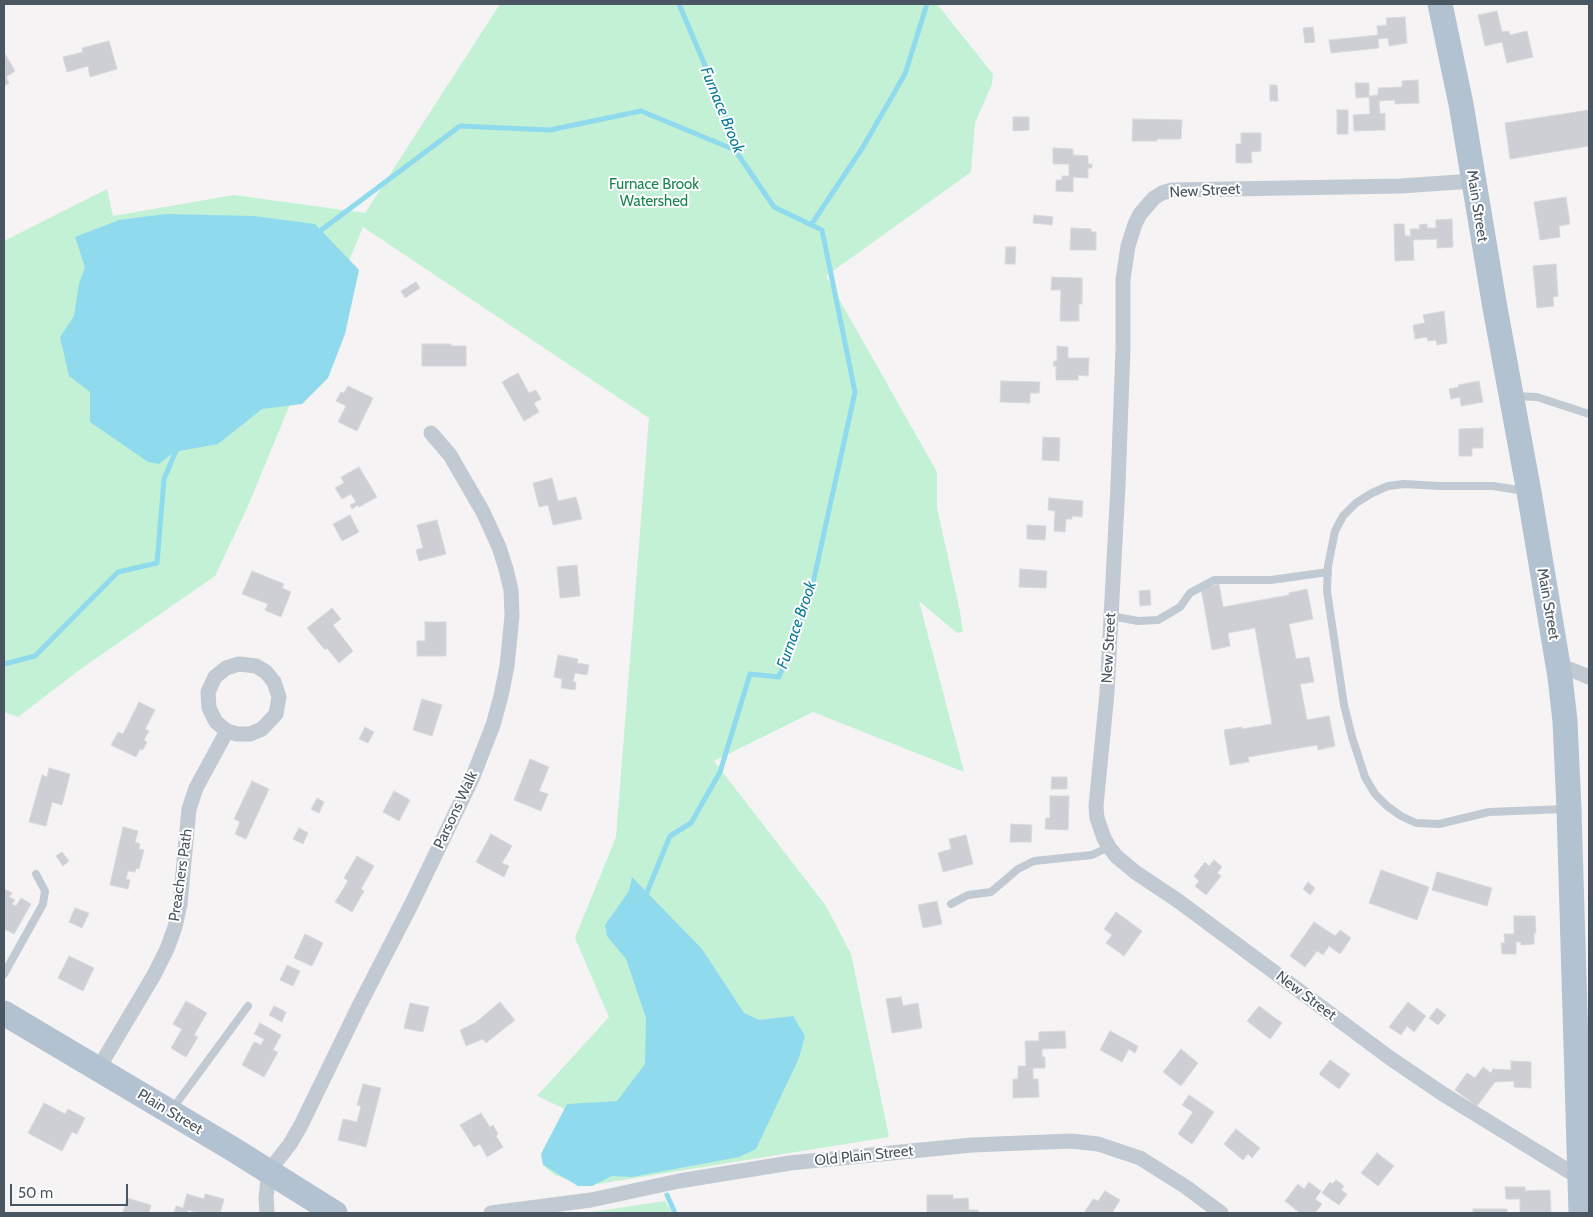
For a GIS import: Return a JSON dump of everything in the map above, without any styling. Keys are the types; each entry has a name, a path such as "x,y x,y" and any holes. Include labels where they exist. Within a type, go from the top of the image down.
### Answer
{"main road":[{"name":"Main Street","path":"1440,4 1459,95 1529,492 1558,665 1565,721 1579,1021 1581,1213"},
{"name":"Plain Street","path":"4,1013 269,1171 335,1213"}],"street":[{"name":"New Street","path":"1473,181 1401,186 1172,190 1162,193 1140,214 1128,246 1123,279 1120,439 1111,616 1104,730 1096,806 1100,828 1109,847 1116,856 1135,872 1214,926 1286,982 1390,1058 1443,1094 1580,1178"},
{"name":"Parsons Walk","path":"269,1171 290,1144 301,1125 416,895 472,779 493,724 501,696 512,616 511,590 506,569 496,540 483,512 450,455 431,433"},
{"path":"239,664 256,666 266,672 274,682 279,697 276,714 262,729 250,734 237,734 227,731 216,722 209,708 208,692 215,677 226,668 239,664"},
{"path":"1558,665 1589,677"},
{"name":"Preachers Path","path":"98,1069 154,975 167,949 180,904 189,809 196,788 227,731"},
{"name":"Old Plain Street","path":"491,1213 591,1200 679,1181 790,1163 972,1145 1071,1141 1098,1144 1140,1158 1171,1176 1221,1213"},
{"path":"267,1213 266,1197 269,1171"}],"lane":[{"path":"1511,396 1537,397 1589,414"},
{"path":"1529,492 1493,486 1404,484 1388,486 1372,493 1356,503 1343,516 1335,531 1330,548 1327,591 1343,697 1352,736 1365,776 1375,794 1387,806 1401,816 1416,823 1439,824 1490,812 1569,809"},
{"path":"1111,616 1138,621 1158,620 1180,608 1190,593 1214,580 1271,580 1328,572"},
{"path":"951,904 968,895 991,892 1018,869 1034,861 1092,855 1109,847"},
{"path":"4,974 43,904 45,891 36,874"},
{"path":"170,1112 248,1006"}],"green space":[{"name":"Furnace Brook Watershed","path":"500,4 937,4 993,74 992,84 975,123 971,172 826,276 937,472 937,508 963,632 957,633 919,601 964,772 813,712 714,761 826,906 851,954 889,1137 598,1184 594,1178 575,1182 555,1175 547,1169 542,1160 542,1152 565,1109 537,1096 609,1017 575,938 616,837 649,418 363,227 248,506 215,576 82,668 18,717 4,712 4,241 107,189 113,216 234,195 365,213"},
{"path":"665,1201 672,1213 585,1213"}],"water":[{"path":"165,214 254,216 315,224 359,270 345,334 328,378 302,404 262,409 218,444 174,452 159,464 148,462 90,422 90,392 69,376 60,337 74,316 79,284 85,267 75,237 119,220"},
{"path":"632,877 702,949 744,1013 759,1020 793,1016 805,1036 799,1058 756,1149 739,1157 632,1177 612,1176 592,1186 578,1186 543,1165 541,1154 567,1104 617,1101 645,1064 646,1018 626,959 607,936 605,925 629,891"}],"building":[{"path":"1497,11 1502,32 1509,31 1510,35 1527,31 1533,57 1507,63 1502,42 1485,46 1478,15"},
{"path":"1405,17 1407,43 1389,46 1388,38 1378,39 1379,48 1331,53 1329,40 1378,35 1377,26 1387,25 1386,18"},
{"path":"1313,27 1315,42 1305,43 1303,28"},
{"path":"109,41 117,69 90,77 88,66 67,72 63,57 83,52 82,48"},
{"path":"5,54 15,71 6,77 9,83 4,86"},
{"path":"1418,80 1419,103 1395,104 1395,100 1379,101 1380,114 1385,113 1385,130 1354,131 1353,115 1370,114 1369,97 1356,98 1355,83 1369,83 1369,96 1378,95 1378,88 1402,87 1402,81"},
{"path":"1270,85 1277,85 1278,101 1270,101"},
{"path":"1337,110 1348,110 1348,134 1337,134"},
{"path":"1589,110 1589,146 1510,159 1505,123"},
{"path":"1013,117 1029,117 1029,130 1013,131"},
{"path":"1133,119 1182,120 1181,139 1132,141"},
{"path":"1241,133 1261,133 1261,151 1251,152 1252,163 1236,163 1236,144 1241,144"},
{"path":"1053,148 1073,149 1073,155 1088,156 1088,164 1092,164 1092,168 1088,168 1088,178 1073,177 1073,192 1056,191 1056,180 1062,180 1062,176 1069,176 1069,164 1053,164"},
{"path":"1566,197 1570,224 1559,226 1560,237 1540,240 1534,202"},
{"path":"1034,215 1053,217 1052,225 1033,223"},
{"path":"1452,219 1453,247 1437,248 1437,239 1413,240 1414,260 1395,261 1394,224 1404,224 1405,236 1411,236 1410,229 1420,229 1419,225 1427,224 1427,228 1436,228 1436,220"},
{"path":"1071,228 1091,229 1091,232 1096,232 1096,250 1070,250"},
{"path":"1006,247 1016,247 1015,264 1005,264"},
{"path":"1556,264 1558,296 1553,297 1554,306 1537,308 1533,266"},
{"path":"1052,277 1082,278 1082,304 1079,304 1079,321 1060,321 1061,290 1051,290"},
{"path":"416,282 420,288 405,298 401,291"},
{"path":"1444,311 1447,343 1437,345 1436,340 1428,341 1427,337 1415,339 1413,325 1425,323 1423,315"},
{"path":"422,344 466,346 466,366 422,366"},
{"path":"1057,346 1068,347 1068,358 1089,358 1088,376 1078,375 1078,380 1056,380 1056,366 1053,366 1054,361 1057,361"},
{"path":"518,373 529,393 536,390 541,399 534,403 539,412 524,421 502,382"},
{"path":"1001,381 1040,382 1039,393 1030,393 1030,403 1000,402"},
{"path":"1479,381 1483,402 1461,406 1460,397 1451,399 1449,389 1459,387 1458,385"},
{"path":"348,386 373,398 357,431 338,422 346,406 336,401 341,392 344,393"},
{"path":"1483,428 1483,448 1472,448 1472,456 1459,456 1459,429"},
{"path":"1043,437 1060,438 1059,461 1042,460"},
{"path":"359,467 377,497 352,509 350,505 356,502 351,494 342,499 335,488 344,483 341,477"},
{"path":"552,478 558,501 576,497 582,519 553,525 548,505 539,507 533,483"},
{"path":"1049,498 1083,501 1082,517 1072,516 1072,519 1066,519 1065,532 1054,531 1055,511 1048,510"},
{"path":"350,515 359,532 342,541 333,524"},
{"path":"437,520 446,554 419,561 416,550 423,548 417,525"},
{"path":"1027,525 1046,526 1045,540 1027,539"},
{"path":"577,565 580,596 560,598 557,567"},
{"path":"1020,569 1047,571 1046,588 1019,587"},
{"path":"252,571 284,584 282,588 291,592 281,617 265,610 268,604 242,594"},
{"path":"1219,584 1223,607 1289,595 1289,593 1307,589 1313,619 1289,624 1296,659 1309,657 1314,682 1300,684 1307,720 1329,716 1335,746 1318,750 1317,745 1248,757 1249,762 1230,765 1224,730 1272,724 1255,628 1228,633 1230,646 1212,650 1201,588"},
{"path":"1150,590 1151,605 1140,606 1139,591"},
{"path":"332,608 341,619 333,625 353,651 339,663 327,648 325,650 307,628"},
{"path":"425,622 446,622 446,656 417,656 417,641 425,641"},
{"path":"558,655 578,659 577,663 589,665 587,675 575,673 573,682 576,682 575,690 561,688 562,679 554,677"},
{"path":"422,699 442,705 432,736 413,730"},
{"path":"139,702 155,710 145,729 149,731 144,740 147,742 143,750 140,749 136,757 111,745 118,732 123,734"},
{"path":"365,727 374,732 368,743 359,739"},
{"path":"530,759 549,767 539,791 548,794 541,811 514,800"},
{"path":"49,768 70,774 62,805 52,802 46,826 29,822 42,775 47,777"},
{"path":"1052,777 1067,777 1067,789 1051,789"},
{"path":"252,781 269,789 246,839 235,834 240,822 234,819"},
{"path":"394,791 410,800 399,821 383,812"},
{"path":"1050,796 1069,796 1068,830 1045,829 1046,818 1050,818"},
{"path":"317,798 324,802 319,813 311,809"},
{"path":"1011,824 1032,825 1031,842 1010,842"},
{"path":"123,827 138,831 135,842 140,844 139,849 144,850 139,869 136,868 135,872 128,871 126,879 130,880 128,889 110,885"},
{"path":"299,828 308,833 303,844 293,839"},
{"path":"491,834 512,846 502,863 509,866 504,877 476,862"},
{"path":"966,835 973,864 943,872 938,853 951,849 949,839"},
{"path":"62,852 69,861 63,866 56,856"},
{"path":"357,856 374,866 361,889 364,891 352,912 335,902 348,881 344,878"},
{"path":"1214,860 1222,867 1217,873 1221,876 1206,895 1195,886 1199,881 1194,876 1205,862 1209,866"},
{"path":"1381,870 1429,887 1417,920 1369,903"},
{"path":"1437,872 1492,888 1487,906 1432,890"},
{"path":"1308,882 1315,888 1310,895 1303,889"},
{"path":"4,889 12,893 9,897 15,900 12,904 16,906 21,898 31,904 14,934 4,929"},
{"path":"937,901 942,924 923,928 918,905"},
{"path":"75,908 89,913 82,928 69,922"},
{"path":"1116,912 1142,931 1124,956 1106,943 1112,935 1104,929"},
{"path":"1514,916 1535,916 1536,933 1534,933 1534,944 1521,945 1521,942 1516,942 1516,954 1502,954 1501,943 1505,943 1504,934 1514,934"},
{"path":"1314,922 1335,936 1340,930 1351,938 1340,954 1329,946 1323,955 1317,951 1305,967 1290,956"},
{"path":"305,934 323,943 312,966 294,958"},
{"path":"69,956 94,968 83,991 58,978"},
{"path":"287,965 300,971 293,986 280,980"},
{"path":"901,997 903,1006 918,1003 922,1028 892,1033 886,999"},
{"path":"186,1001 207,1013 194,1035 198,1037 186,1057 171,1048 182,1029 173,1024"},
{"path":"500,1002 515,1020 486,1043 483,1039 466,1046 460,1030 475,1023"},
{"path":"1408,1002 1426,1016 1414,1032 1407,1026 1401,1035 1389,1027"},
{"path":"410,1003 429,1007 423,1032 404,1028"},
{"path":"274,1006 286,1012 282,1022 269,1015"},
{"path":"1259,1006 1282,1023 1270,1039 1247,1021"},
{"path":"1437,1008 1446,1015 1438,1025 1429,1018"},
{"path":"260,1023 281,1035 273,1050 278,1052 264,1077 242,1065 254,1042 261,1045 264,1039 254,1034"},
{"path":"1065,1031 1066,1048 1042,1049 1042,1057 1045,1057 1045,1068 1033,1068 1033,1079 1038,1079 1039,1097 1013,1098 1013,1079 1018,1079 1018,1066 1026,1066 1025,1041 1039,1041 1039,1032"},
{"path":"1110,1031 1138,1046 1135,1053 1129,1049 1122,1062 1100,1050"},
{"path":"1181,1049 1198,1063 1181,1086 1163,1072"},
{"path":"1330,1060 1350,1074 1339,1089 1319,1074"},
{"path":"1511,1061 1531,1062 1531,1088 1514,1087 1514,1081 1495,1082 1477,1106 1455,1090 1467,1073 1475,1078 1483,1067 1491,1073 1493,1069 1511,1070"},
{"path":"363,1084 381,1088 366,1147 338,1140 343,1119 357,1122 361,1106 357,1105"},
{"path":"1189,1095 1214,1112 1192,1144 1178,1134 1193,1112 1182,1105"},
{"path":"44,1103 65,1114 68,1109 85,1118 77,1134 72,1132 62,1151 28,1133"},
{"path":"481,1113 490,1127 493,1125 498,1134 496,1136 503,1147 487,1157 480,1144 474,1147 460,1125"},
{"path":"1236,1129 1260,1148 1252,1158 1248,1154 1243,1160 1224,1144"},
{"path":"1377,1153 1394,1166 1378,1186 1361,1173"},
{"path":"1336,1180 1344,1186 1341,1190 1347,1194 1339,1205 1322,1193 1330,1182 1332,1184"},
{"path":"1309,1182 1321,1191 1315,1199 1322,1204 1315,1213 1300,1213 1285,1201 1298,1184 1304,1189"},
{"path":"1505,1187 1525,1187 1525,1191 1550,1190 1551,1213 1520,1213 1520,1199 1506,1199"},
{"path":"1105,1191 1120,1200 1112,1213 1084,1213 1093,1199 1098,1201"},
{"path":"187,1194 204,1199 205,1194 224,1199 220,1213 199,1213 188,1210 187,1213 174,1213 176,1206 183,1208"},
{"path":"927,1195 953,1195 953,1199 968,1198 969,1210 978,1210 978,1213 927,1213"},
{"path":"127,1198 151,1205 149,1213 123,1213"},
{"path":"1473,1209 1507,1209 1507,1213 1473,1213"}],"waterway":[{"name":"Furnace Brook","path":"645,897 670,836 691,823 720,772 750,674 779,677 809,601 855,392 822,230 774,207 735,150 723,108 679,4"},
{"path":"811,225 863,147 905,74 927,4"},
{"path":"316,234 460,126 550,130 641,111 735,150"},
{"path":"4,664 35,656 118,572 157,563 164,479 178,446"},
{"name":"Furnace Brook","path":"667,1195 675,1213"}]}
